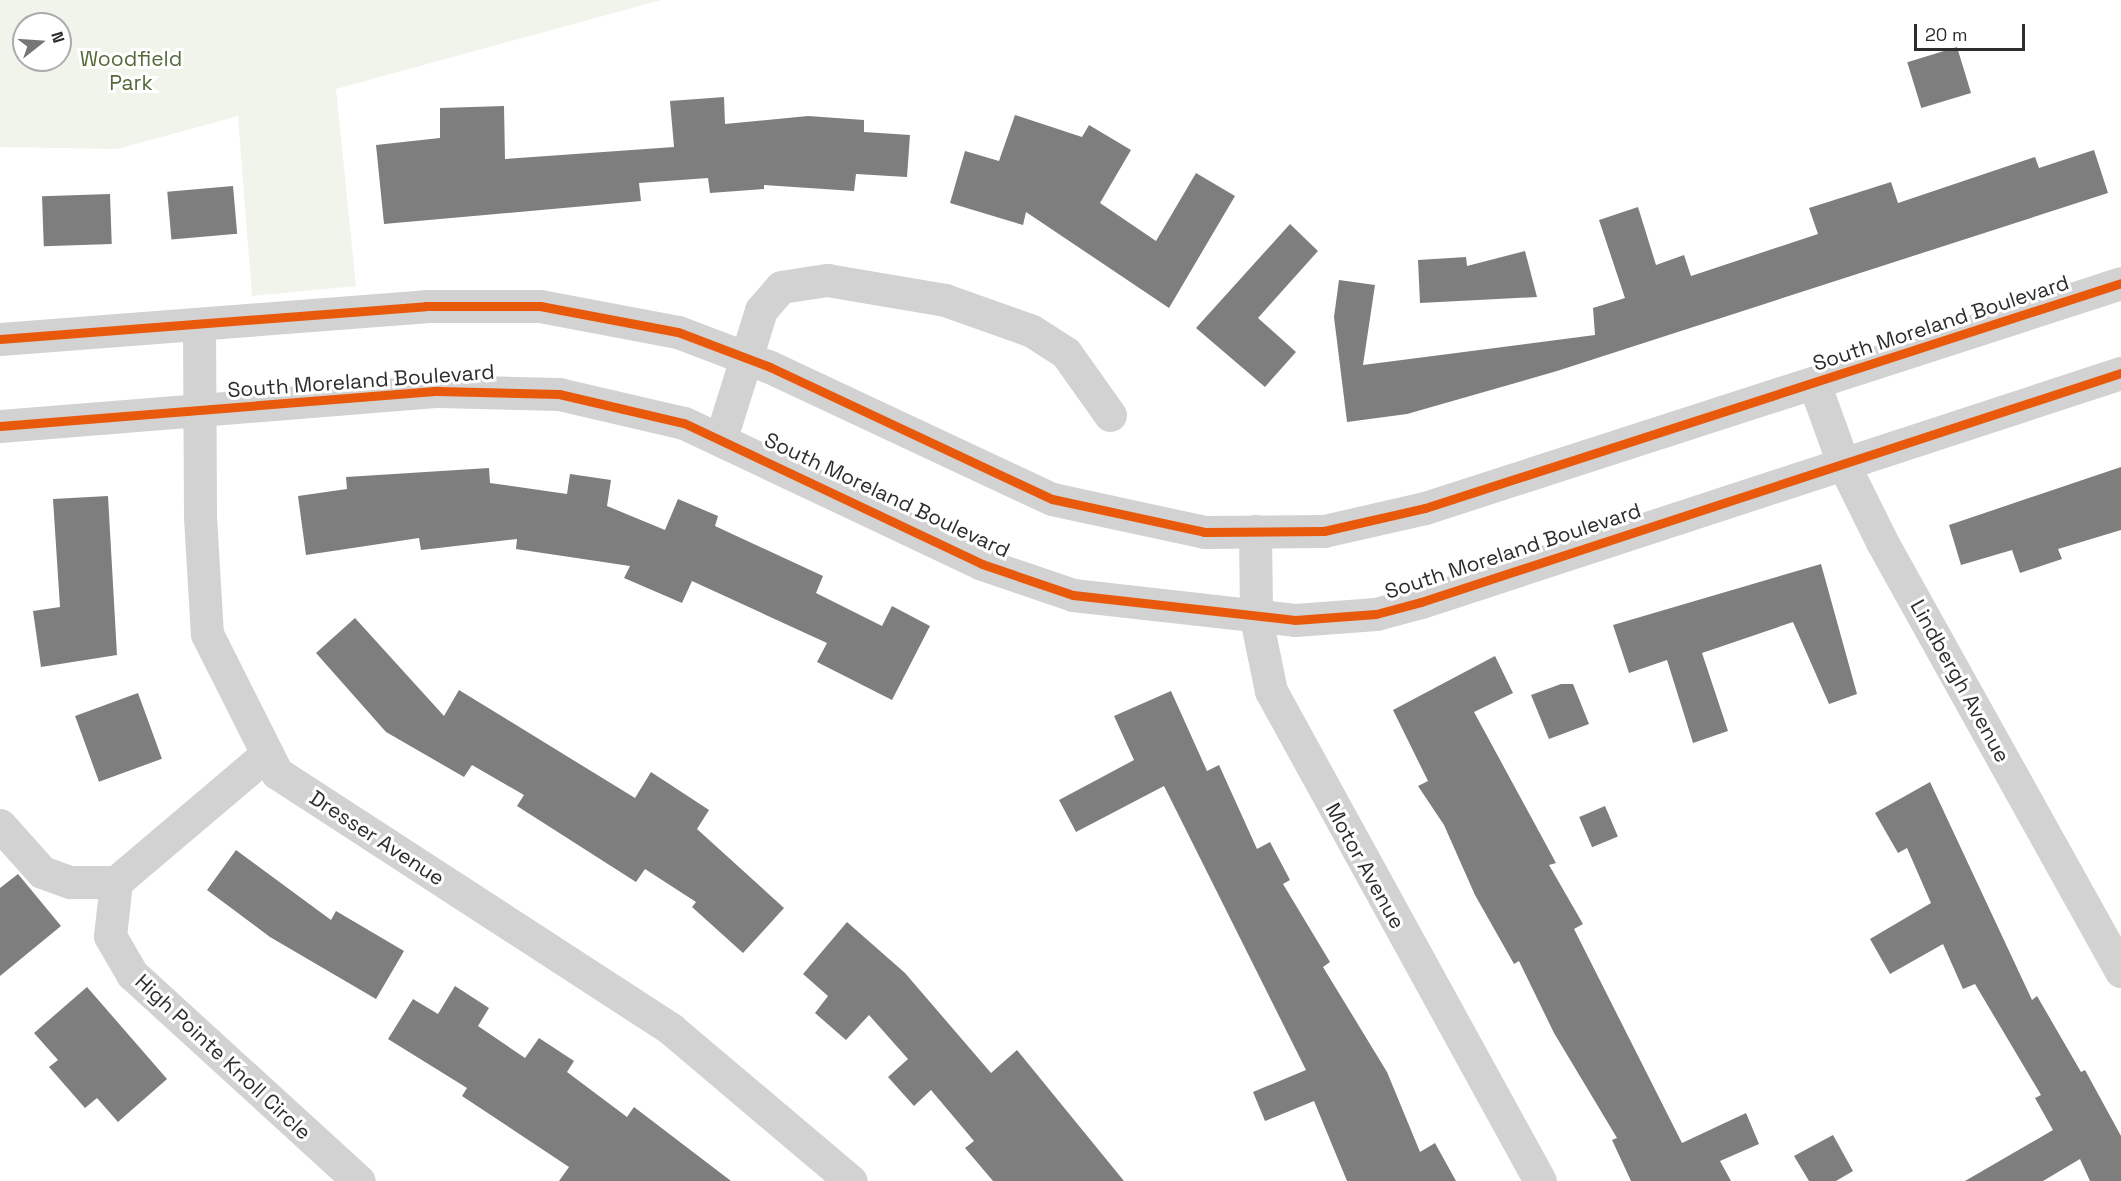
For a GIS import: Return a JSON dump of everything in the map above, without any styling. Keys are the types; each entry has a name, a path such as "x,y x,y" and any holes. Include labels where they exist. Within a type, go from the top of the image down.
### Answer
{"street":[{"path":"721,438 744,357 761,310 781,287 827,280 865,283 945,300 1032,331 1066,353 1110,415"},
{"name":"South Moreland Boulevard","path":"0,339 426,306 540,306 633,320 744,357 1052,499 1204,532 1255,531 1351,528 1425,508 2121,283"},
{"name":"Dresser Avenue","path":"199,324 207,634 277,773 672,1030 851,1181"},
{"name":"South Moreland Boulevard","path":"0,426 200,410 512,390 644,410 721,438 982,564 1062,591 1114,603 1256,618 1376,614 1421,602 2121,373"},
{"name":"Lindbergh Avenue","path":"1814,383 1843,463 2121,971"},
{"name":"Motor Avenue","path":"1255,531 1256,618 1271,691 1540,1181"},
{"path":"0,825 42,872 79,884 116,882 267,754"},
{"name":"High Pointe Knoll Circle","path":"116,882 110,936 132,974 359,1181"}],"green space":[{"name":"Woodfield Park","path":"0,0 661,0 336,89 356,286 252,296 238,116 117,149 0,147"}],"building":[{"path":"1957,47 1971,93 1921,108 1907,62"},
{"path":"724,97 725,124 808,116 864,120 864,132 910,135 907,177 856,174 854,191 764,185 764,189 710,193 708,178 639,183 641,201 384,224 376,145 440,138 440,108 504,106 505,159 674,147 670,101"},
{"path":"1015,115 1082,137 1089,125 1131,150 1100,203 1156,241 1196,173 1235,196 1169,308 1026,212 1023,225 950,203 965,151 999,161"},
{"path":"2094,150 2108,193 1557,371 1407,414 1347,422 1334,317 1339,280 1375,285 1363,365 1595,335 1593,308 1625,298 1599,220 1638,207 1656,265 1684,255 1691,276 1818,234 1809,208 1891,182 1898,203 2035,157 2039,168"},
{"path":"233,186 237,234 171,240 167,192"},
{"path":"110,194 112,244 44,246 42,196"},
{"path":"1290,224 1318,251 1258,318 1296,352 1265,387 1196,328"},
{"path":"1525,251 1537,297 1420,303 1418,260 1466,257 1467,266"},
{"path":"2121,467 2121,530 2058,549 2062,559 2020,573 2012,550 1961,565 1949,525"},
{"path":"489,468 490,483 567,494 570,474 611,480 607,506 665,530 678,499 718,516 715,526 823,576 816,593 882,626 892,606 930,626 892,700 817,662 827,643 692,581 682,603 624,578 630,566 516,549 517,539 421,550 419,538 306,555 298,496 347,489 346,477"},
{"path":"108,496 117,655 41,667 33,611 60,607 53,499"},
{"path":"1821,564 1857,694 1829,704 1793,622 1702,653 1728,731 1693,743 1667,660 1629,673 1613,625"},
{"path":"355,618 444,716 459,690 635,798 651,772 709,810 697,829 784,908 743,953 692,907 696,902 645,869 636,882 517,806 524,795 472,765 464,777 386,732 316,653"},
{"path":"1495,656 1513,693 1474,712 1556,863 1549,865 1583,924 1574,929 1682,1143 1746,1113 1759,1144 1720,1161 1731,1181 1631,1181 1612,1140 1617,1138 1554,1033 1519,961 1514,964 1475,895 1444,825 1418,786 1428,781 1393,710"},
{"path":"1561,684 1573,684 1589,724 1549,739 1531,695"},
{"path":"1171,691 1207,771 1219,765 1257,849 1270,842 1290,880 1283,884 1330,962 1323,967 1387,1072 1420,1152 1435,1143 1456,1181 1347,1181 1314,1101 1265,1121 1253,1092 1306,1070 1164,786 1076,832 1059,800 1134,760 1114,716"},
{"path":"138,693 162,759 99,782 75,716"},
{"path":"1930,782 2032,1000 2037,996 2081,1072 2085,1070 2121,1136 2121,1181 2090,1181 2080,1159 2043,1181 1965,1181 2053,1130 2035,1098 2041,1095 1975,984 1963,989 1943,944 1890,974 1870,939 1931,903 1907,848 1898,853 1875,813"},
{"path":"1605,806 1618,836 1592,847 1579,817"},
{"path":"236,850 331,920 336,911 404,951 376,999 270,937 207,890"},
{"path":"18,874 61,926 0,976 0,888"},
{"path":"847,922 905,973 991,1073 1017,1050 1124,1181 993,1181 965,1148 974,1141 931,1090 914,1106 888,1077 908,1059 869,1015 846,1040 815,1013 828,996 803,974"},
{"path":"455,986 489,1008 478,1026 525,1058 539,1038 574,1061 567,1072 627,1117 634,1107 731,1181 559,1181 569,1167 462,1096 467,1088 388,1039 413,999 438,1014"},
{"path":"87,987 167,1079 118,1122 97,1098 85,1108 49,1067 58,1060 34,1033"},
{"path":"1833,1135 1853,1171 1836,1181 1809,1181 1794,1156"}],"cycle path":[{"path":"0,339 426,306 540,306 678,332 770,367 1052,499 1204,532 1324,531 1425,508 2121,283"},
{"path":"0,426 438,391 559,394 684,423 982,564 1073,595 1295,620 1376,614 1421,602 2121,373"}]}
